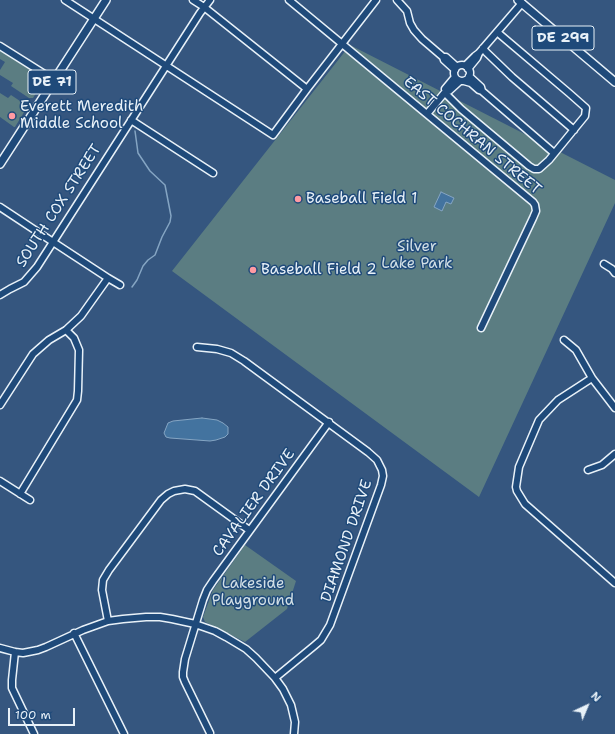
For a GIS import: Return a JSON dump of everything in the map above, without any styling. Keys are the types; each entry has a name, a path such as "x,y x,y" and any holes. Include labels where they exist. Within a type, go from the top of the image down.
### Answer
{"main road":[{"name":"DE 71","path":"0,164 106,0"},
{"name":"DE 299","path":"520,2 615,82"}],"street":[{"path":"65,0 273,135 376,0"},
{"path":"193,0 204,7 307,89"},
{"name":"SOUTH COX STREET","path":"0,295 10,288 24,282 37,267 204,7 210,0"},
{"name":"EAST COCHRAN STREET","path":"289,0 533,202 536,211 481,328"},
{"path":"397,0 407,11 410,23 414,30 443,57 446,57 456,68"},
{"path":"467,67 477,58 520,2"},
{"path":"445,92 461,109 534,169 539,169 574,130 585,116 586,108 497,32"},
{"path":"0,46 54,80"},
{"path":"481,51 486,52 512,77 574,130"},
{"path":"482,91 481,87 469,76 470,73 467,67 461,65 456,68 454,72 460,79 472,83 554,153"},
{"path":"427,114 445,92 445,89 460,79 466,80 469,76"},
{"path":"131,120 212,173"},
{"path":"0,207 120,285"},
{"path":"604,264 615,273"},
{"path":"0,405 33,354 49,340 66,330 81,316 108,278"},
{"path":"20,494 77,400 79,350 74,338 66,330"},
{"path":"564,340 576,350 592,378 615,408"},
{"name":"DIAMOND DRIVE","path":"197,347 217,349 238,356 373,456 382,470 382,481 330,625 321,640 275,678"},
{"path":"592,378 558,400 539,420 519,467 516,487 525,504 615,583"},
{"name":"CAVALIER DRIVE","path":"210,733 183,677 183,665 203,600 207,590 329,422"},
{"path":"588,470 602,465 615,454"},
{"path":"0,481 30,500"},
{"path":"108,621 102,590 103,580 161,500 168,494 185,489 195,491 250,530"},
{"path":"0,648 22,653 38,650 46,648 74,633 95,625 123,619 146,617 172,619 195,624 215,631 236,643 256,658 275,678 283,689 291,705 295,722 294,734"},
{"path":"74,633 124,734"},
{"path":"14,652 12,688 34,734"}],"green space":[{"name":"Silver Lake Park","path":"350,45 615,180 615,203 479,497 172,271"},
{"path":"0,48 46,77 33,98 29,98 11,86 13,83 0,75 0,70 5,62 0,59"},
{"path":"0,93 8,98 11,95 23,103 26,107 15,127 0,117"},
{"name":"Lakeside Playground","path":"245,545 296,581 287,609 245,642 205,622 203,617 213,590"}],"water":[{"path":"441,192 454,198 451,204 446,202 442,211 434,207"},
{"path":"202,418 217,420 223,423 228,427 228,434 225,437 210,441 170,438 166,437 164,433 168,423 173,421"}],"waterway":[{"path":"132,287 143,266 155,255 170,222 171,216 165,185 150,171 138,153 135,131"}],"place":[{"name":"Everett Meredith Middle School","path":"12,116"},
{"name":"Baseball Field 1","path":"298,199"},
{"name":"Baseball Field 2","path":"253,270"}]}
